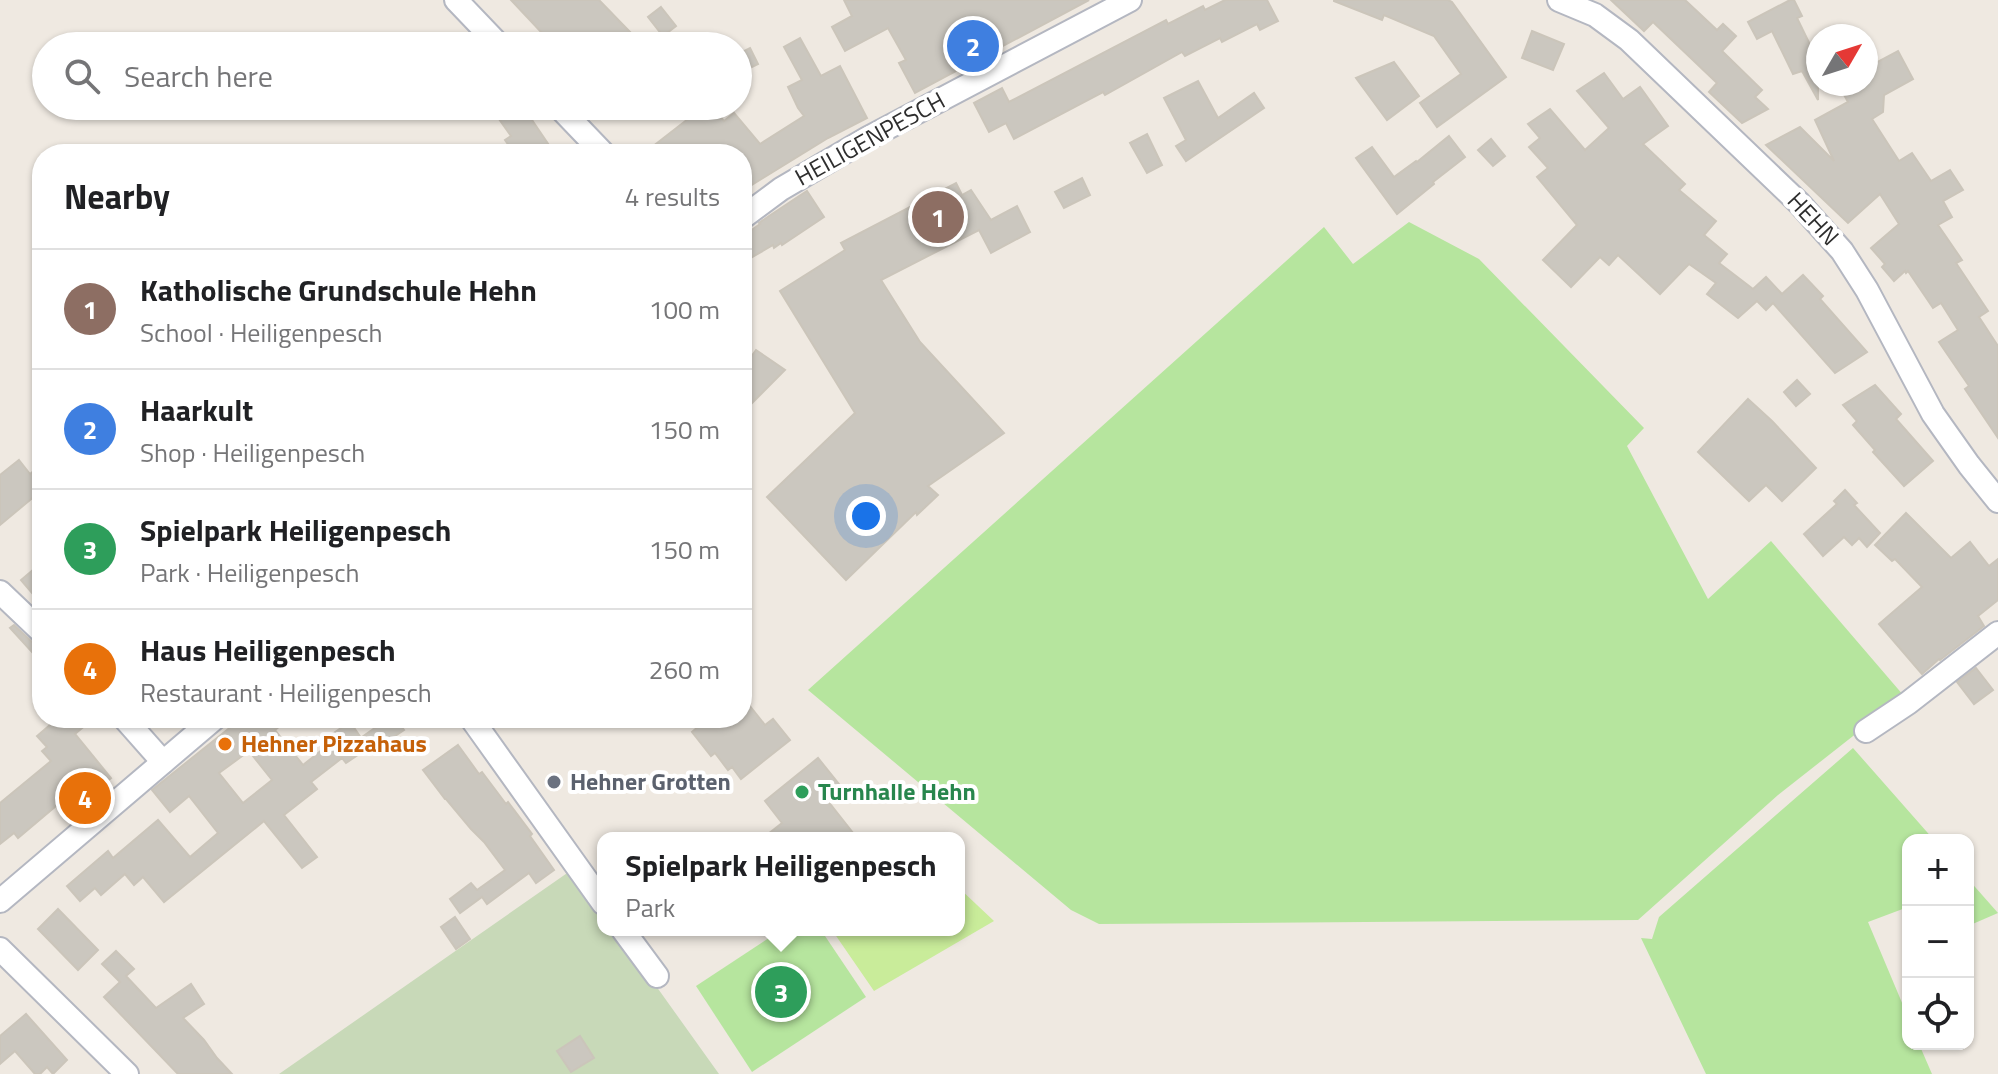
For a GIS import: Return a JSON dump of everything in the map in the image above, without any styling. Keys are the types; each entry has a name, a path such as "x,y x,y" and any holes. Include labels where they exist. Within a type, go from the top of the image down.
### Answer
{"street":[{"path":"456,0 487,32"},
{"name":"HEILIGENPESCH","path":"752,211 781,189 868,138 1130,0"},
{"name":"HEHN","path":"1559,0 1595,15 1629,40 1799,203 1842,251 1867,290 1933,414 1998,501"},
{"path":"571,120 594,144"},
{"path":"0,592 32,622"},
{"path":"1866,731 1908,703 1998,633"},
{"path":"133,728 163,762"},
{"path":"0,901 203,728"},
{"path":"478,728 597,895"},
{"path":"627,936 657,976"},
{"path":"0,949 127,1074"}],"green space":[{"path":"1409,222 1479,259 1644,428 1627,446 1708,599 1771,541 1904,696 1778,795 1638,920 1099,924 1071,910 808,690 1324,227 1353,264"},
{"path":"1853,748 1929,834 1902,834 1902,909 1868,922 1902,1003 1902,1050 1922,1050 1932,1074 1706,1074 1641,938 1652,939 1659,917"},
{"path":"573,869 597,903 597,936 620,936 719,1074 279,1074"},
{"path":"1974,886 1998,913 1974,923"},
{"path":"965,894 994,921 874,991 836,936 965,936"},
{"path":"772,936 825,936 866,997 752,1072 696,986"}],"building":[{"path":"511,0 599,0 630,32 541,32"},
{"path":"844,0 1089,0 915,93 899,63 906,60 888,28 845,51 832,27 852,16"},
{"path":"1225,0 1267,0 1278,21 1260,30 1257,24 1185,56 1182,52 1105,95 1103,92 1014,139 1006,123 989,132 974,103 1002,88 1009,102 1166,20 1168,24 1203,6 1205,10"},
{"path":"1334,0 1448,0 1506,77 1437,127 1420,103 1461,74 1434,36 1384,15 1382,20"},
{"path":"1611,0 1685,0 1717,30 1723,24 1736,36 1722,51 1762,90 1755,97 1768,109 1742,123 1709,92 1717,83 1653,22 1644,31"},
{"path":"1794,0 1802,16 1797,18 1806,36 1806,78 1802,71 1793,74 1772,31 1757,39 1748,22"},
{"path":"661,7 676,26 668,32 660,32 648,17"},
{"path":"1532,31 1564,44 1553,70 1522,58"},
{"path":"800,38 821,76 840,66 867,118 752,185 752,144 656,144 687,120 740,120 760,144 804,116 788,87 802,80 784,47"},
{"path":"1898,51 1913,79 1884,95 1883,112 1872,119 1899,161 1912,153 1931,181 1950,170 1963,190 1943,201 1952,217 1938,225 1962,260 1956,263 1988,311 1979,317 1998,346 1998,438 1965,389 1969,386 1939,342 1958,330 1941,303 1933,308 1908,271 1894,281 1871,248 1899,224 1880,194 1848,223 1766,145 1800,127 1834,161 1815,120 1848,102 1845,96 1878,96 1878,62"},
{"path":"752,52 758,64 752,67"},
{"path":"1394,62 1419,96 1387,120 1356,78"},
{"path":"1604,73 1623,99 1640,87 1668,126 1643,144 1685,184 1679,190 1716,221 1704,235 1727,254 1719,263 1753,289 1766,277 1782,294 1803,275 1867,352 1835,373 1773,303 1766,310 1757,301 1738,318 1707,294 1716,283 1689,264 1660,294 1618,255 1609,265 1600,257 1571,287 1543,260 1577,225 1537,177 1548,168 1529,147 1540,138 1528,124 1550,109 1585,150 1609,128 1577,91"},
{"path":"1198,81 1218,118 1254,93 1264,108 1186,161 1176,146 1186,140 1164,98"},
{"path":"500,120 532,120 548,144 508,144 505,140 511,136"},
{"path":"1147,134 1162,165 1147,173 1130,143"},
{"path":"1449,136 1465,157 1397,214 1356,158 1372,147 1394,177"},
{"path":"1491,139 1505,156 1493,166 1478,150"},
{"path":"1082,178 1090,195 1064,208 1055,192"},
{"path":"956,183 962,195 971,190 991,220 1017,206 1030,232 991,253 979,230 881,280 920,342 1004,433 928,486 938,495 917,515 916,512 846,580 767,497 855,413 780,291 845,250 841,243"},
{"path":"807,191 824,217 782,245 774,248 773,245 752,257 752,230"},
{"path":"756,350 785,370 752,403 752,355"},
{"path":"1797,380 1810,394 1796,406 1784,392"},
{"path":"1875,385 1901,414 1896,419 1933,461 1904,486 1873,452 1875,450 1853,425 1857,421 1843,405"},
{"path":"1748,399 1816,468 1782,501 1766,485 1749,501 1698,452"},
{"path":"19,460 30,474 32,472 32,498 0,525 0,475"},
{"path":"1845,490 1857,503 1854,505 1880,533 1867,547 1859,538 1852,545 1844,537 1823,556 1804,534 1837,504 1834,501"},
{"path":"1906,513 1951,558 1970,542 1989,566 1998,559 1998,600 1978,616 1984,626 1922,674 1879,624 1922,587 1895,559 1892,561 1875,545"},
{"path":"32,571 32,593 21,580"},
{"path":"14,625 32,642 32,652 10,628"},
{"path":"1976,668 1993,690 1974,704 1957,682"},
{"path":"752,709 765,725 773,719 790,740 741,779 732,767 728,770 715,753 711,756 692,732 697,728 752,728"},
{"path":"46,728 82,728 75,734 111,778 84,800 75,790 18,838 14,833 0,844 0,803 51,761 42,751 47,747 37,736"},
{"path":"230,728 278,728 275,730 303,765 332,742 328,737 341,728 354,728 368,748 346,763 342,758 311,782 317,789 284,815 317,857 302,868 264,821 164,902 143,877 134,885 125,874 101,895 95,888 80,901 67,886 108,851 113,858 158,820 190,857 218,833 189,796 170,812 152,790","holes":["249,751 272,780 243,803 219,773"]},
{"path":"375,728 404,730 371,752 362,737"},
{"path":"458,745 479,774 482,772 506,804 508,802 554,870 536,883 529,873 487,904 482,897 460,913 450,899 471,883 477,890 505,870 423,770"},
{"name":"Turnhalle Hehn","path":"818,758 839,784 824,796 852,832 771,832 782,823 765,801"},
{"path":"58,909 98,950 78,970 38,929"},
{"path":"455,917 470,939 456,949 441,927"},
{"path":"116,951 134,969 126,976 156,1008 191,984 204,1004 183,1018 232,1074 178,1074 104,997 120,982 102,964"},
{"path":"26,1014 67,1060 53,1074 47,1067 40,1074 35,1074 15,1051 0,1064 0,1036"},
{"path":"580,1036 594,1058 571,1072 557,1051"}],"place":[{"name":"Haarkult","path":"973,46"},
{"name":"Katholische Grundschule Hehn","path":"938,217"},
{"name":"Hehner Pizzahaus","path":"225,744"},
{"name":"Hehner Grotten","path":"554,782"},
{"name":"Turnhalle Hehn","path":"802,792"},
{"name":"Haus Heiligenpesch","path":"85,798"},
{"name":"Spielpark Heiligenpesch","path":"781,992"}]}
